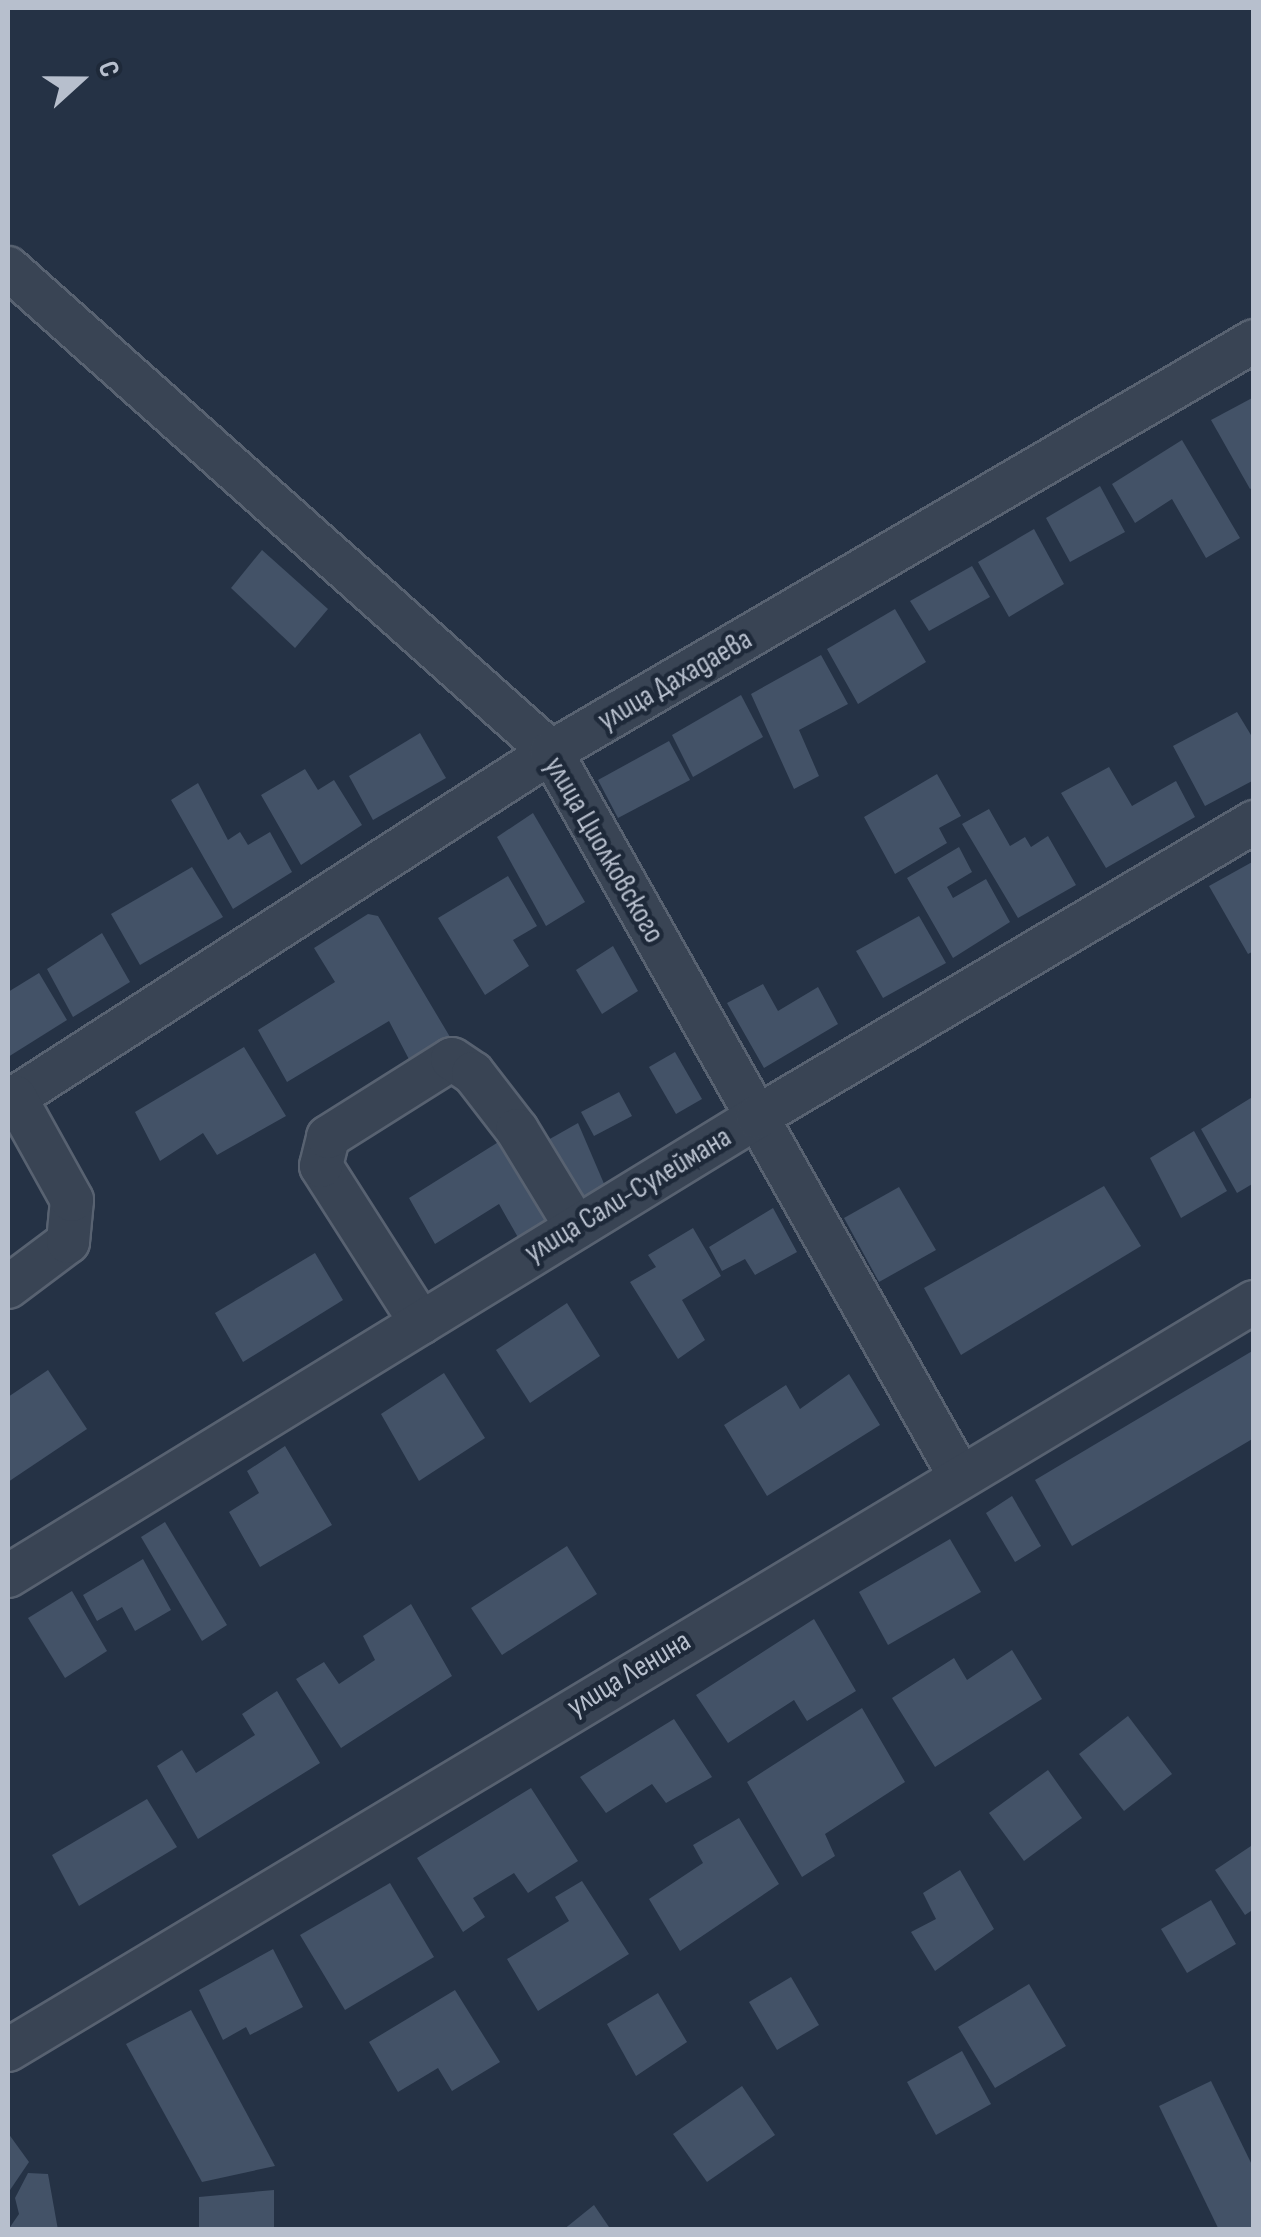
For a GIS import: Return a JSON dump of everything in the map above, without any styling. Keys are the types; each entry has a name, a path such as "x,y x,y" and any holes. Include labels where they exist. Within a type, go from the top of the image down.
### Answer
{"street":[{"name":"улица Циолковского","path":"8,268 551,752 960,1475"},
{"name":"улица Дахадаева","path":"11,1099 551,752 1254,340"},
{"name":"улица Сали-Сулеймана","path":"8,1576 757,1116 1254,822"},
{"path":"421,1323 321,1166 328,1137 436,1069 452,1060 473,1073 576,1227"},
{"path":"8,1288 68,1242 72,1200 11,1099"},
{"name":"улица Ленина","path":"8,2050 1254,1302"}],"building":[{"path":"1254,397 1254,487 1250,489 1211,420"},
{"path":"1182,440 1240,538 1206,558 1172,499 1135,523 1112,484"},
{"path":"1100,486 1125,532 1070,562 1046,518"},
{"path":"1034,529 1064,584 1009,617 978,562"},
{"path":"262,550 328,609 295,648 231,588"},
{"path":"972,566 990,597 929,631 910,601"},
{"path":"895,609 926,662 858,704 827,649"},
{"path":"821,655 848,704 799,730 819,776 794,789 751,694"},
{"path":"741,695 763,737 693,777 672,735"},
{"path":"1237,712 1254,740 1254,780 1205,806 1173,746"},
{"path":"420,733 446,778 373,820 349,776"},
{"path":"669,741 690,780 618,818 598,780"},
{"path":"1109,767 1132,806 1176,781 1195,817 1106,868 1061,793"},
{"path":"305,769 318,790 334,780 362,825 301,865 261,795"},
{"path":"937,774 961,816 939,828 947,843 895,874 864,817"},
{"path":"198,783 228,840 240,832 248,845 270,832 292,872 233,909 171,800"},
{"path":"989,809 1010,846 1025,837 1031,847 1048,836 1076,885 1018,918 962,824"},
{"path":"533,813 585,902 546,926 497,837"},
{"path":"959,847 972,872 947,887 953,898 986,879 1010,922 953,958 907,878"},
{"path":"1254,861 1254,951 1248,954 1209,886"},
{"path":"192,867 223,917 140,965 111,914"},
{"path":"508,876 537,926 513,940 529,966 485,995 438,918"},
{"path":"368,914 378,916 453,1042 413,1067 389,1021 287,1082 258,1030 335,982 314,948"},
{"path":"919,916 946,963 883,998 856,951"},
{"path":"102,933 130,982 73,1017 47,969"},
{"path":"613,946 638,991 602,1014 576,970"},
{"path":"39,973 67,1020 8,1057 8,992"},
{"path":"763,984 778,1011 818,987 838,1024 764,1068 727,1003"},
{"path":"244,1047 286,1116 217,1155 203,1133 160,1161 135,1112"},
{"path":"675,1052 702,1099 676,1114 649,1067"},
{"path":"619,1092 632,1116 594,1136 581,1112"},
{"path":"1254,1096 1254,1183 1237,1193 1201,1129"},
{"path":"578,1123 605,1186 574,1203 541,1144"},
{"path":"1194,1131 1227,1191 1181,1218 1150,1158"},
{"path":"511,1134 561,1216 520,1241 499,1204 435,1244 409,1198"},
{"path":"1104,1186 1141,1246 961,1355 924,1288"},
{"path":"899,1187 936,1250 879,1282 844,1218"},
{"path":"773,1208 797,1252 755,1275 745,1259 722,1271 709,1247"},
{"path":"693,1228 721,1276 682,1300 705,1340 678,1359 630,1282 656,1267 648,1255"},
{"path":"315,1253 343,1300 243,1362 215,1313"},
{"path":"567,1303 600,1356 530,1403 496,1350"},
{"path":"1254,1350 1254,1438 1072,1546 1035,1480"},
{"path":"48,1370 87,1429 8,1482 8,1397"},
{"path":"444,1373 485,1438 419,1481 381,1414"},
{"path":"849,1374 880,1425 767,1496 724,1425 786,1385 800,1409"},
{"path":"285,1446 332,1525 260,1567 229,1512 259,1493 247,1471"},
{"path":"1012,1496 1041,1546 1015,1562 986,1513"},
{"path":"165,1522 227,1625 202,1641 141,1537"},
{"path":"950,1539 981,1592 888,1645 859,1592"},
{"path":"567,1546 597,1594 502,1655 471,1608"},
{"path":"143,1559 171,1610 135,1631 122,1607 97,1621 83,1595"},
{"path":"72,1591 107,1651 65,1678 28,1618"},
{"path":"411,1604 452,1676 341,1748 296,1679 324,1662 339,1684 375,1660 363,1636"},
{"path":"814,1619 856,1691 807,1721 794,1700 728,1743 696,1695"},
{"path":"1012,1650 1042,1699 935,1767 892,1698 954,1658 967,1680"},
{"path":"277,1691 320,1763 198,1839 157,1766 182,1750 196,1773 255,1735 242,1714"},
{"path":"862,1708 905,1782 825,1834 835,1856 802,1877 747,1782"},
{"path":"1128,1716 1172,1774 1124,1811 1079,1754"},
{"path":"674,1719 712,1777 666,1803 652,1784 606,1813 580,1777"},
{"path":"1048,1770 1082,1818 1024,1861 989,1813"},
{"path":"531,1788 578,1861 528,1893 514,1873 473,1898 485,1917 463,1932 417,1858"},
{"path":"147,1799 177,1847 79,1906 52,1855"},
{"path":"739,1818 779,1884 680,1951 649,1899 703,1863 693,1845"},
{"path":"1254,1844 1254,1909 1245,1915 1215,1870"},
{"path":"960,1870 994,1929 935,1971 911,1932 936,1919 923,1893"},
{"path":"582,1881 629,1954 538,2011 507,1959 569,1921 555,1897"},
{"path":"390,1883 434,1957 345,2010 300,1935"},
{"path":"1211,1900 1236,1944 1187,1973 1161,1929"},
{"path":"273,1949 303,2007 250,2035 246,2027 223,2040 199,1990"},
{"path":"791,1977 819,2025 777,2050 749,2002"},
{"path":"1029,1984 1066,2046 995,2088 958,2027"},
{"path":"455,1990 500,2062 452,2091 438,2068 398,2092 369,2042"},
{"path":"658,1993 687,2042 636,2076 607,2024"},
{"path":"191,2010 275,2166 202,2182 126,2044"},
{"path":"962,2051 991,2104 936,2135 907,2082"},
{"path":"1211,2081 1254,2169 1254,2230 1219,2230 1159,2106"},
{"path":"742,2086 775,2135 707,2182 673,2134"},
{"path":"8,2133 29,2162 8,2193"},
{"path":"28,2173 48,2174 58,2230 8,2230 19,2214 15,2198"},
{"path":"274,2190 274,2230 199,2230 199,2197"},
{"path":"594,2205 611,2230 563,2230"}]}
